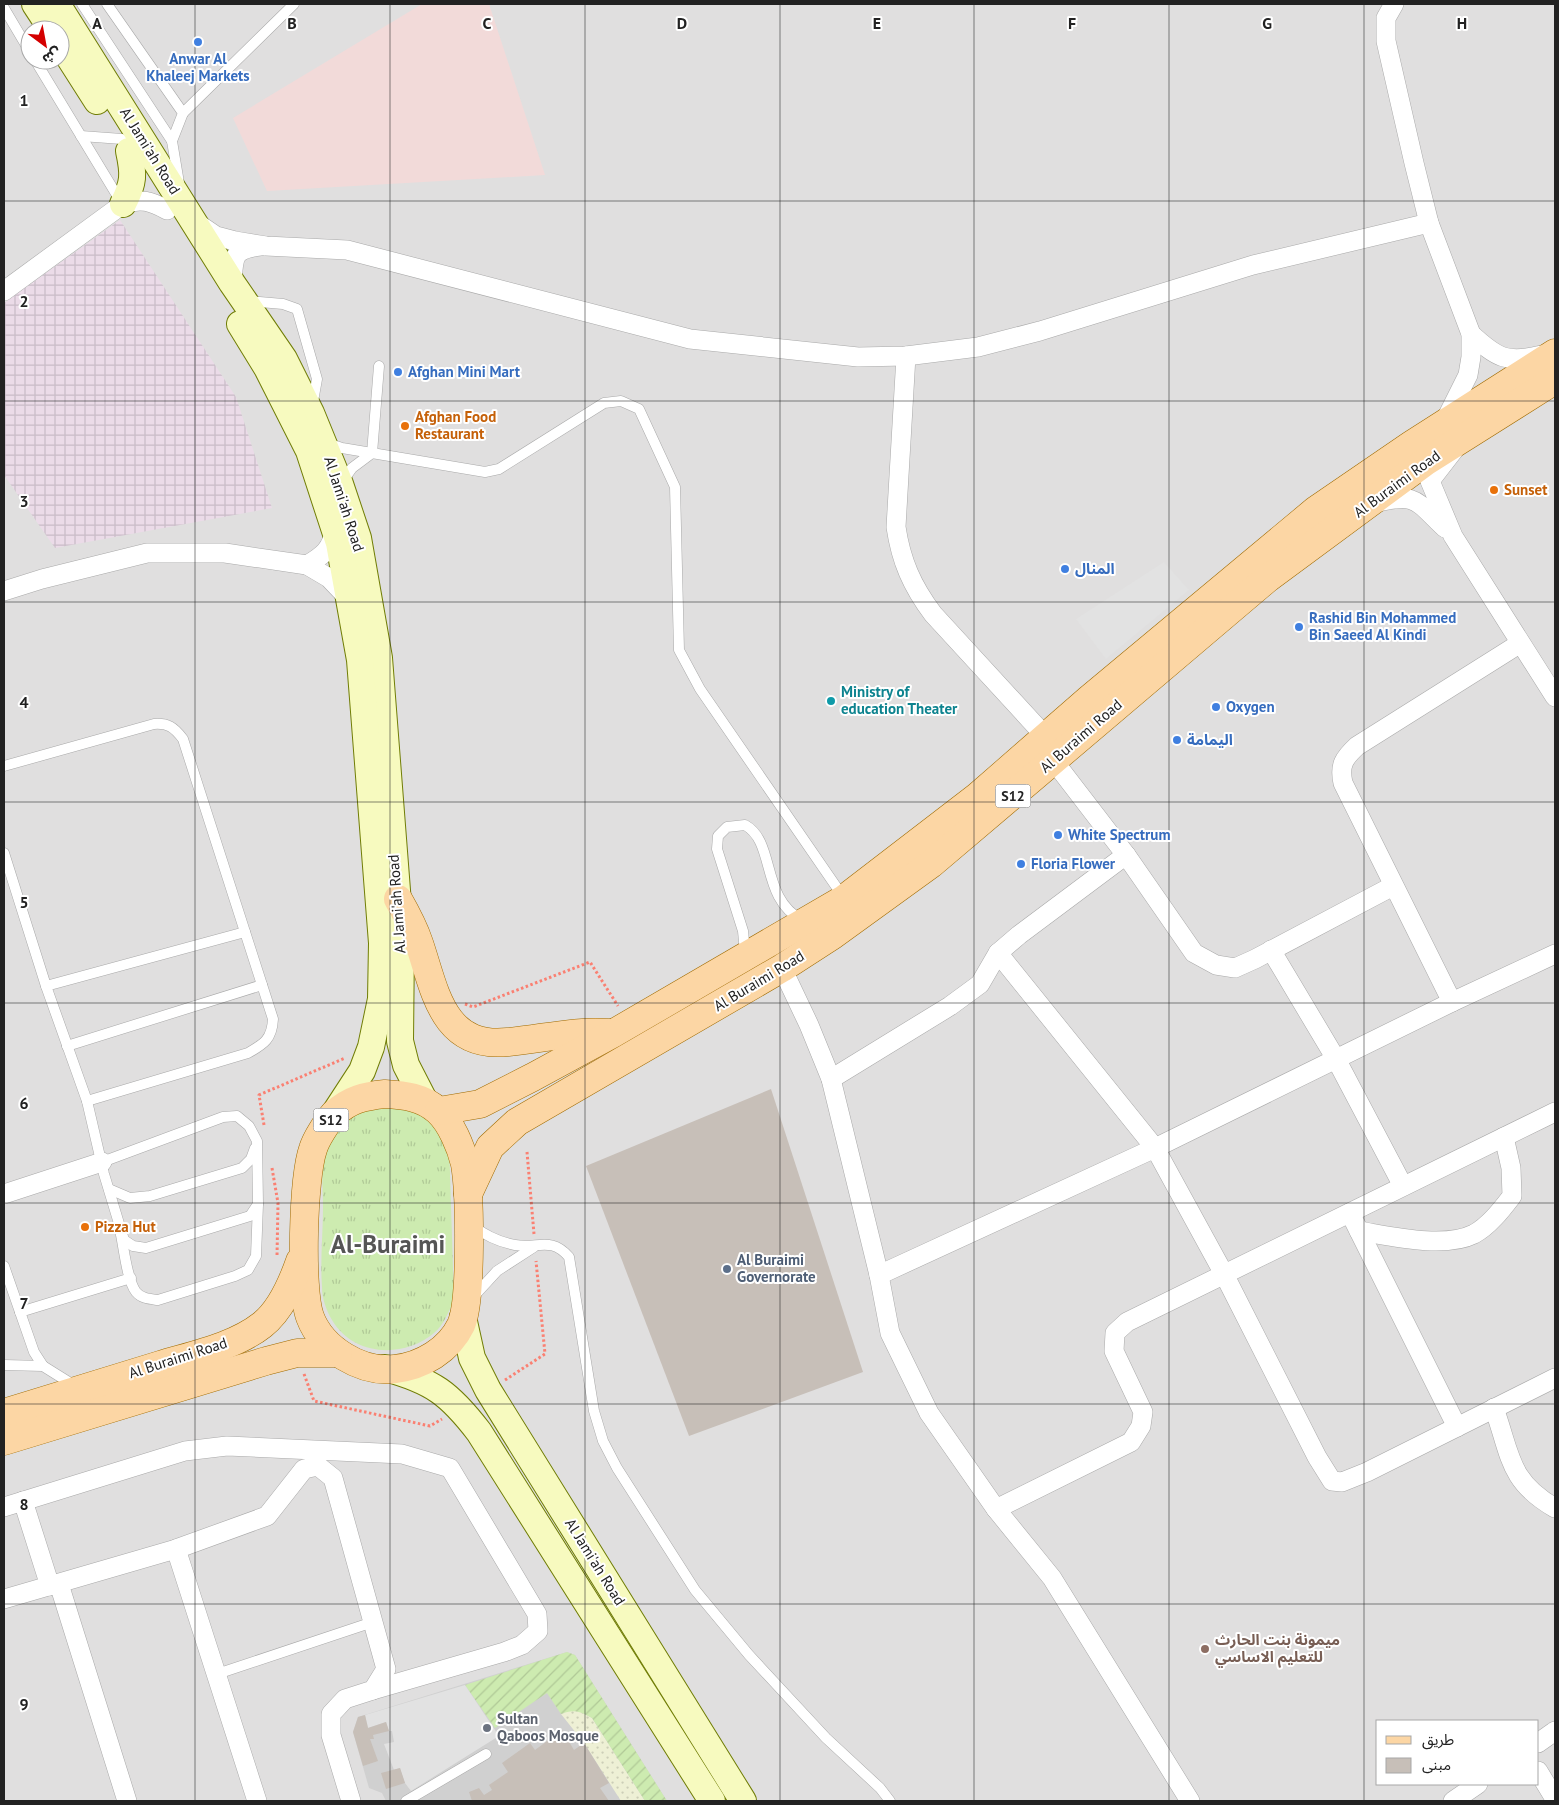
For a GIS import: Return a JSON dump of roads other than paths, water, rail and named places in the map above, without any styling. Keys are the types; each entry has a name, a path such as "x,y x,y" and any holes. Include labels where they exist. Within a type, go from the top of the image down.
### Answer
{"main road":[{"path":"35,4 45,20"},
{"name":"Al Jami'ah Road","path":"57,4 267,368 308,452 335,530 350,599 360,660 382,943 381,999 371,1047 362,1071 334,1114"},
{"name":"Al Jami'ah Road","path":"70,59 125,145 174,204 196,223 238,292 284,359 311,413 340,484 358,538 379,658 401,942 400,1040 406,1065 432,1107"},
{"path":"122,204 130,190 134,173 125,145"},
{"name":"Al Buraimi Road","path":"468,1194 490,1148 517,1122 818,946 931,864 1050,748 1316,510 1443,424 1555,353"},
{"name":"Al Buraimi Road","path":"432,1107 480,1104 622,1028 844,899 953,817 1050,748 1268,578 1425,462 1555,380"},
{"path":"398,899 419,942 434,991 446,1017 456,1028 482,1040 506,1042 622,1028"},
{"name":"S12","path":"385,1094 412,1096 432,1107 453,1131 465,1162 468,1223 465,1311 461,1325 447,1346 422,1362 394,1369 365,1366 338,1353 318,1332 310,1318 304,1291 308,1175 313,1148 334,1114 359,1097 385,1094"},
{"name":"Al Buraimi Road","path":"4,1413 247,1336 264,1324 276,1309 293,1282 305,1245"},
{"name":"Al Jami'ah Road","path":"465,1311 472,1358 488,1390 743,1801"},
{"name":"Al Buraimi Road","path":"4,1441 266,1361 297,1353 338,1353"},
{"name":"Al Jami'ah Road","path":"386,1368 413,1376 440,1389 466,1414 712,1801"}],"street":[{"path":"1394,4 1386,18 1386,41 1429,224 1471,334 1471,357 1468,375 1443,424"},
{"path":"5,289 122,204 136,199 174,204"},
{"path":"196,223 216,236 266,246 347,250 690,339 810,354 858,357 906,356 978,347 1040,332 1253,266 1429,224"},
{"path":"238,292 234,258 242,249 266,246"},
{"path":"1471,334 1489,351 1508,360 1521,361 1555,353"},
{"path":"906,356 896,527 899,551 907,573 918,595 933,614 1050,748 1194,953 1216,965 1235,968 1393,886"},
{"path":"1472,432 1450,455 1430,481 1453,536 1519,644 1555,697"},
{"path":"1368,505 1407,497 1416,501 1453,536"},
{"path":"307,565 324,555 332,545 335,530"},
{"path":"4,591 42,579 147,553 225,553 307,565 329,578 350,599"},
{"path":"1452,1002 1343,783 1340,768 1346,756 1357,746 1519,644"},
{"path":"831,1080 950,1006 980,984 998,953 1019,934 1126,855"},
{"path":"1271,950 1336,1058 1403,1186"},
{"path":"998,953 1155,1148 1224,1274 1317,1457 1332,1481 1342,1482 1367,1472 1555,1378"},
{"path":"879,1276 1155,1148 1336,1058 1555,954"},
{"path":"782,968 810,1025 831,1080 879,1276 890,1333 929,1413 996,1509 1052,1578 1190,1801"},
{"path":"996,1509 1131,1442 1141,1426 1142,1412 1114,1351 1115,1333 1126,1322 1555,1112"},
{"path":"1359,1231 1405,1239 1442,1241 1474,1234 1499,1212 1512,1196 1512,1168 1504,1137"},
{"path":"4,1194 102,1162"},
{"path":"1350,1213 1457,1427"},
{"path":"1494,1408 1512,1466 1522,1482 1555,1508"},
{"path":"4,1507 185,1451 227,1446 319,1459 402,1454 450,1468 537,1614 538,1631 522,1645 504,1652 345,1698 331,1714 331,1735 351,1801"},
{"path":"4,1600 176,1549 267,1516 304,1469 319,1459"},
{"path":"319,1459 333,1478 386,1669 373,1690"},
{"path":"23,1501 55,1585 127,1801"},
{"path":"176,1549 256,1801"},
{"path":"1539,1742 1555,1731"},
{"path":"1539,1773 1555,1799"},
{"path":"1453,1801 1477,1785"}],"lane":[{"path":"82,4 172,142"},
{"path":"107,4 183,113"},
{"path":"174,204 172,142 183,113 294,4"},
{"path":"4,8 20,35"},
{"path":"41,70 122,204"},
{"path":"81,136 125,145"},
{"path":"238,292 292,306 297,310 317,379 317,391 311,413"},
{"path":"340,484 352,468 372,453 379,366"},
{"path":"322,441 342,448 485,472 499,468 604,403 621,401 639,408 675,487 679,650 700,690 844,899"},
{"path":"4,766 154,724 166,723 175,728 183,738 273,1020 272,1032 262,1045 248,1053 87,1102"},
{"path":"744,957 743,931 717,849 718,836 726,827 732,824 745,824 755,832 777,896 788,912 805,922"},
{"path":"4,853 46,986 87,1102 102,1162 119,1226 131,1278 136,1292 145,1298 158,1300 248,1270 256,1256 258,1204 257,1141 250,1126 238,1116 223,1117 102,1162"},
{"path":"46,986 245,932"},
{"path":"67,1046 262,985"},
{"path":"109,1189 130,1198 150,1196 242,1168 250,1159 257,1141"},
{"path":"119,1226 124,1240 133,1246 146,1248 250,1216 258,1204"},
{"path":"468,1223 499,1241 535,1246 549,1244 560,1247 568,1257 594,1411 603,1441 617,1468 690,1582 755,1662 826,1738 880,1788 890,1801"},
{"path":"465,1311 497,1271 535,1246"},
{"path":"4,1266 34,1352 43,1366 80,1390"},
{"path":"20,1312 131,1278"},
{"path":"4,1365 43,1366"},
{"path":"217,1674 373,1622"},
{"path":"406,1801 486,1754"}],"place":[{"name":"Anwar Al Khaleej Markets","path":"198,42"},
{"name":"Afghan Mini Mart","path":"398,372"},
{"name":"Afghan Food Restaurant","path":"405,426"},
{"name":"Sunset","path":"1494,490"},
{"name":"المنال","path":"1065,569"},
{"name":"Rashid Bin Mohammed Bin Saeed Al Kindi","path":"1299,627"},
{"name":"Ministry of education Theater","path":"831,701"},
{"name":"Oxygen","path":"1216,707"},
{"name":"اليمامة","path":"1177,740"},
{"name":"White Spectrum","path":"1058,835"},
{"name":"Floria Flower","path":"1021,864"},
{"name":"Pizza Hut","path":"85,1227"},
{"name":"Al Buraimi Governorate","path":"727,1269"},
{"name":"ميمونة بنت الحارث للتعليم الاساسي","path":"1205,1649"},
{"name":"Sultan Qaboos Mosque","path":"487,1728"}],"district":[{"name":"Al-Buraimi","path":"388,1244"}]}
